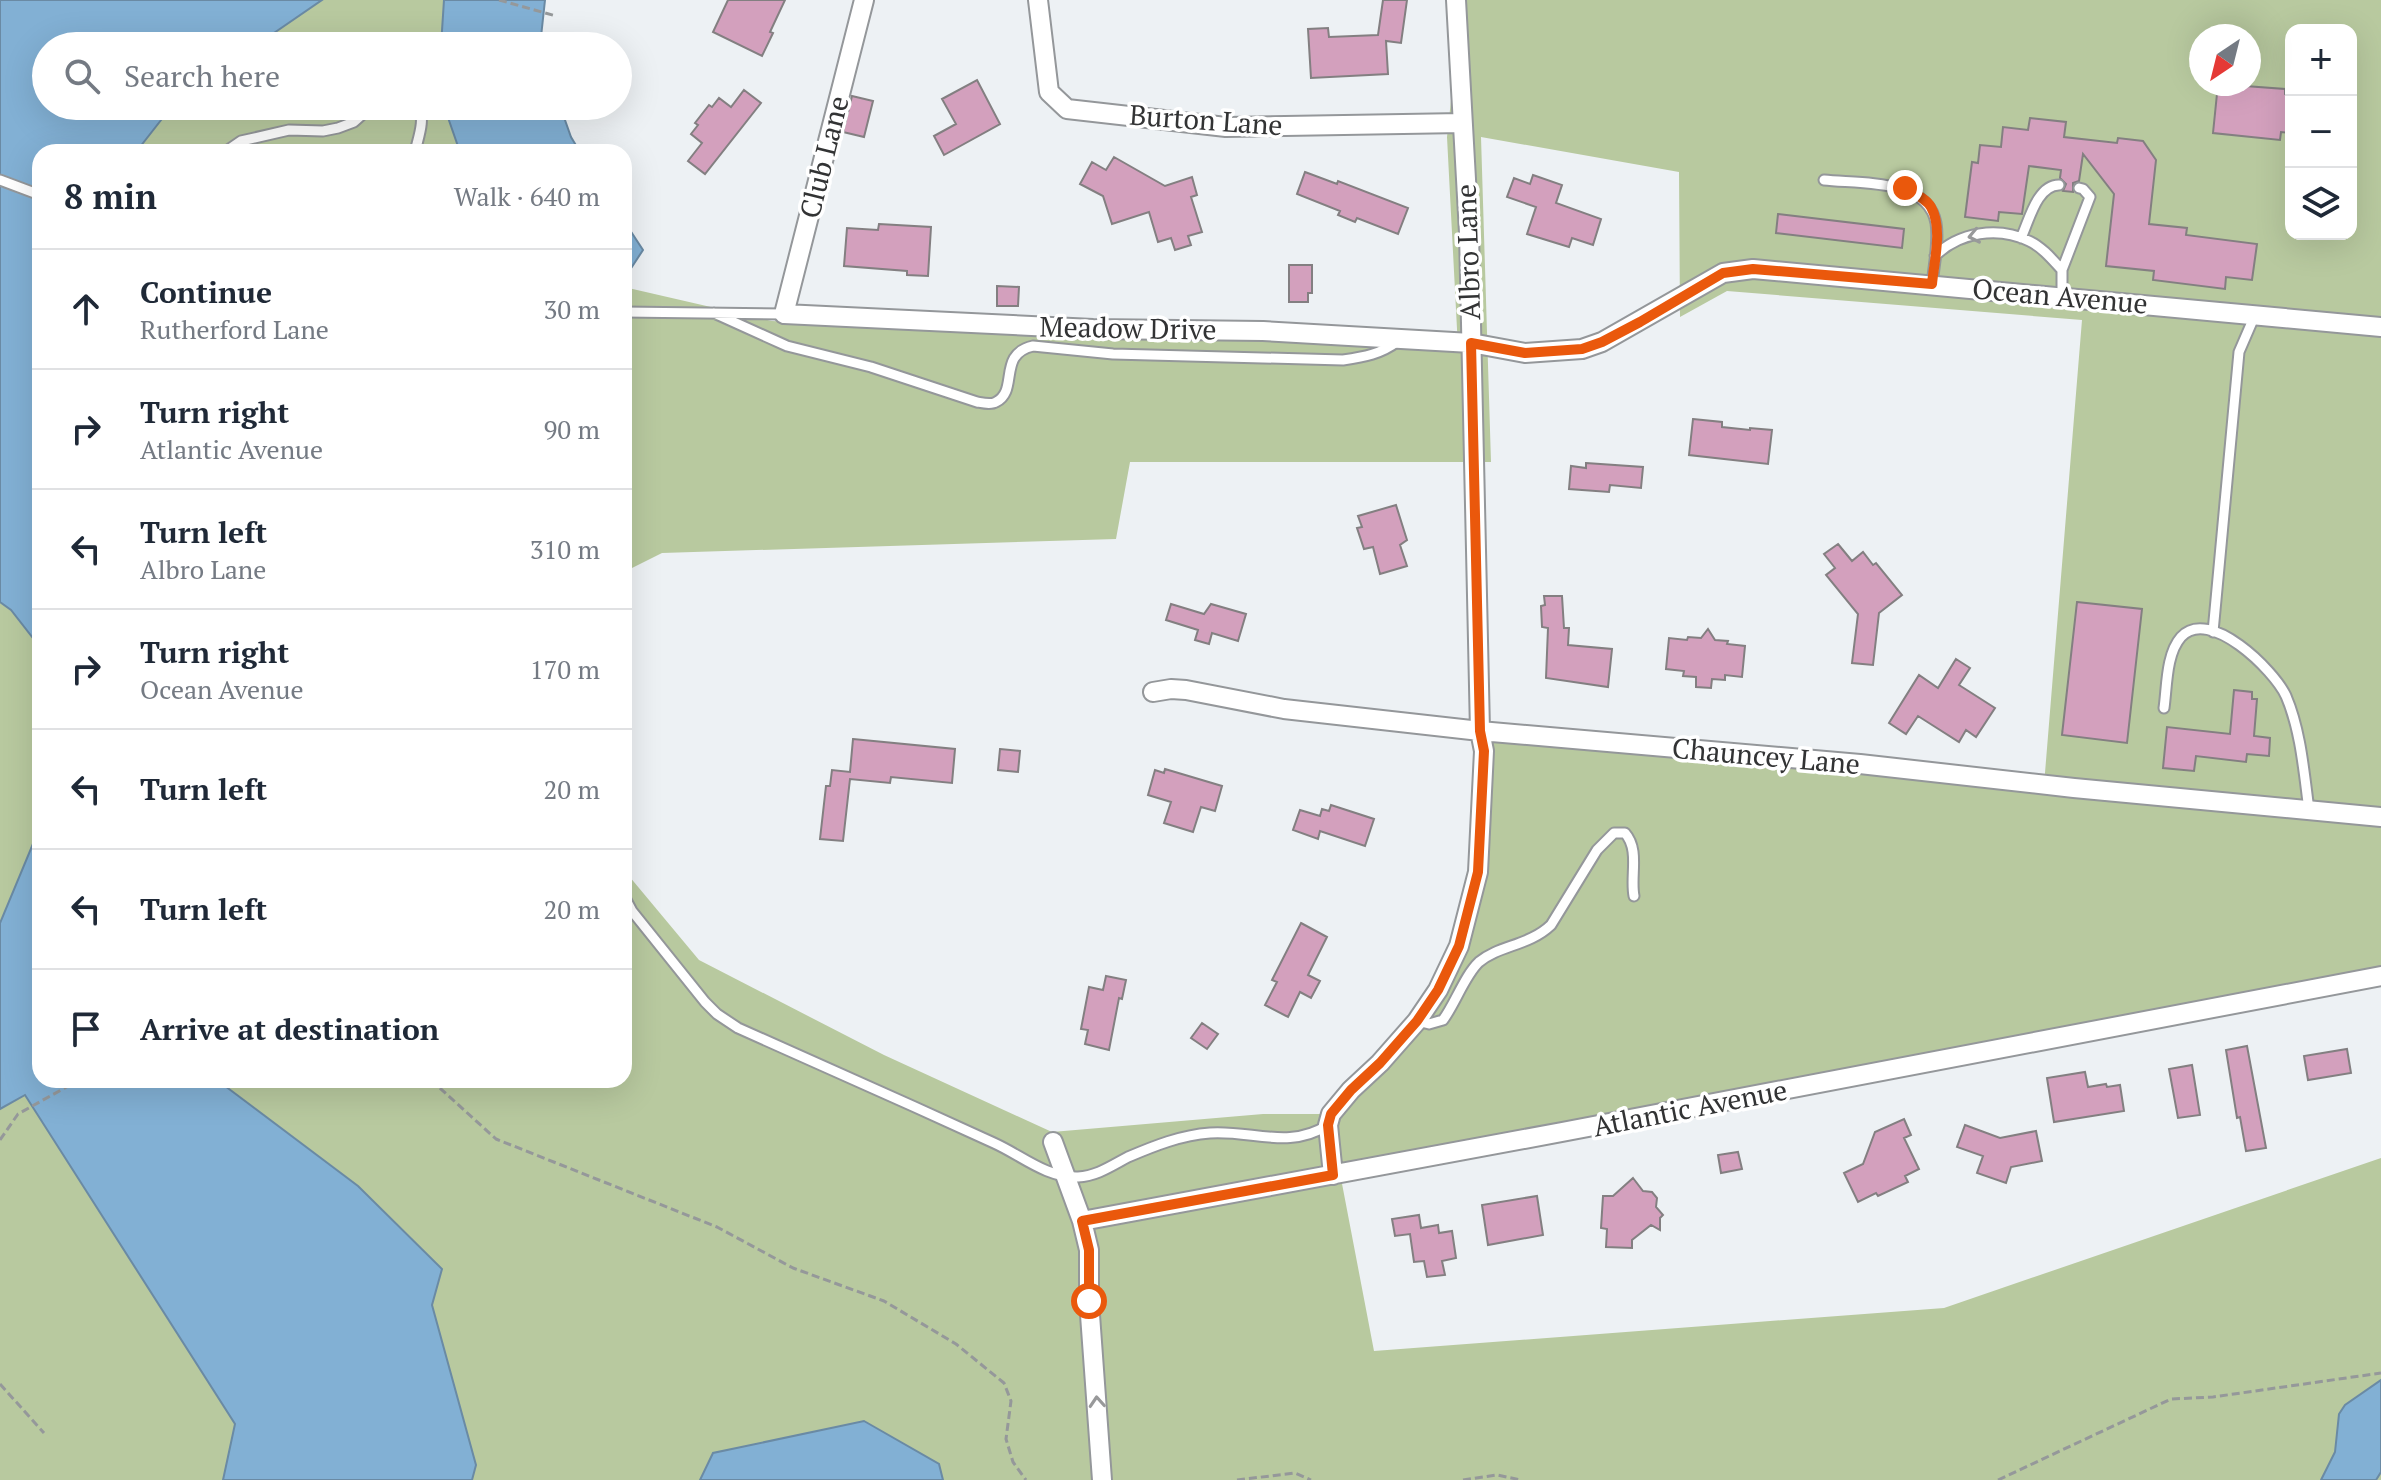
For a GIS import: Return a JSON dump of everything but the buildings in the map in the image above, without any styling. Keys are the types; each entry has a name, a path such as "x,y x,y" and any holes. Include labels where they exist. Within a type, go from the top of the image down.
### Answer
{"street":[{"name":"Club Lane","path":"784,314 864,0"},
{"name":"Burton Lane","path":"1038,0 1049,92 1067,109 1226,127 1462,123"},
{"name":"Albro Lane","path":"1328,1125 1334,1110 1417,1021 1438,990 1459,946 1478,872 1484,751 1480,731 1469,233 1456,0"},
{"name":"Ocean Avenue","path":"1471,343 1525,353 1582,349 1640,322 1723,273 1753,269 2381,327"},
{"name":"Meadow Drive","path":"784,314 1093,329 1263,331 1471,343"},
{"name":"Chauncey Lane","path":"1153,692 1186,690 1284,709 1480,731 1860,764 2381,817"},
{"name":"Atlantic Avenue","path":"1082,1221 2381,976"},
{"path":"1328,1125 1333,1175"},
{"path":"1053,1142 1082,1221 1089,1250 1089,1301 1102,1480"}],"lane":[{"path":"237,144 289,130 338,128 356,120"},
{"path":"417,144 421,120"},
{"path":"0,180 32,192"},
{"path":"1824,180 1905,188 1924,200 1931,207 1936,225 1932,284"},
{"path":"2021,238 2044,190 2059,185"},
{"path":"2062,296 2062,270 2090,197 2079,188"},
{"path":"1935,256 1962,238 1987,233 2014,235 2031,242 2062,270"},
{"path":"632,312 784,314"},
{"path":"714,313 787,346 871,367 977,402 993,404 1005,393 1016,353 1033,346 1113,354 1343,360 1366,357 1400,340"},
{"path":"2213,632 2239,352 2255,315"},
{"path":"2164,708 2171,656 2179,639 2189,630 2224,634 2260,660 2285,694 2303,762 2309,810"},
{"path":"1417,1021 1429,1024 1443,1020 1480,961 1541,935 1551,925 1597,850 1608,836 1619,831 1628,836 1631,844 1634,896"},
{"path":"632,911 705,1002 728,1021 1001,1146 1041,1168 1065,1176 1098,1174 1169,1140 1208,1133 1296,1138 1314,1134 1328,1125"}],"path":[{"path":"499,0 556,16"},
{"path":"0,1140 18,1114 65,1088"},
{"path":"440,1088 496,1139 717,1227 793,1268 884,1301 956,1344 1004,1383 1011,1401 1006,1439 1013,1462 1026,1480"},
{"path":"1998,1480 2171,1399 2213,1397 2381,1373"},
{"path":"0,1384 44,1433"},
{"path":"1237,1480 1295,1473 1311,1480"},
{"path":"1463,1480 1497,1475 1521,1480"}],"green space":[{"path":"322,0 444,0 442,32 275,32"},
{"path":"1462,0 2381,0 2381,967 1339,1168 1374,1351 1944,1308 2381,1158 2381,1480 0,1480 0,1109 38,1088 632,1088 632,880 699,960 884,1055 1052,1132 1263,1114 1321,1114 1359,1088 1466,951 1487,736 2044,785 2082,320 1727,291 1680,317 1679,172 1481,137 1491,462 1130,462 1116,539 662,553 632,568 632,289 772,321 1458,348 1447,137"},
{"path":"161,120 449,120 457,144 142,144"},
{"path":"0,602 11,610 32,637 32,846 0,923"}],"water":[{"path":"0,0 322,0 275,32 32,32 32,120 161,120 142,144 32,144 32,637 11,610 0,602"},
{"path":"444,0 545,0 542,32 442,32"},
{"path":"449,120 565,120 575,144 457,144"},
{"path":"632,233 643,250 632,267"},
{"path":"32,846 32,1088 228,1088 358,1186 442,1269 432,1305 476,1465 472,1480 223,1480 235,1424 25,1095 0,1109 0,923"},
{"path":"2381,1380 2381,1472 2376,1480 2321,1480 2335,1452 2339,1414 2345,1405"},
{"path":"864,1421 939,1464 943,1480 700,1480 713,1453"}],"route":[{"path":"1089,1301 1089,1250 1082,1221 1333,1175 1328,1125 1331,1114 1417,1021 1438,990 1459,946 1478,872 1484,751 1480,731 1471,343 1525,353 1582,349 1640,322 1723,273 1753,269 1932,284 1936,225 1931,207 1905,188"}]}
